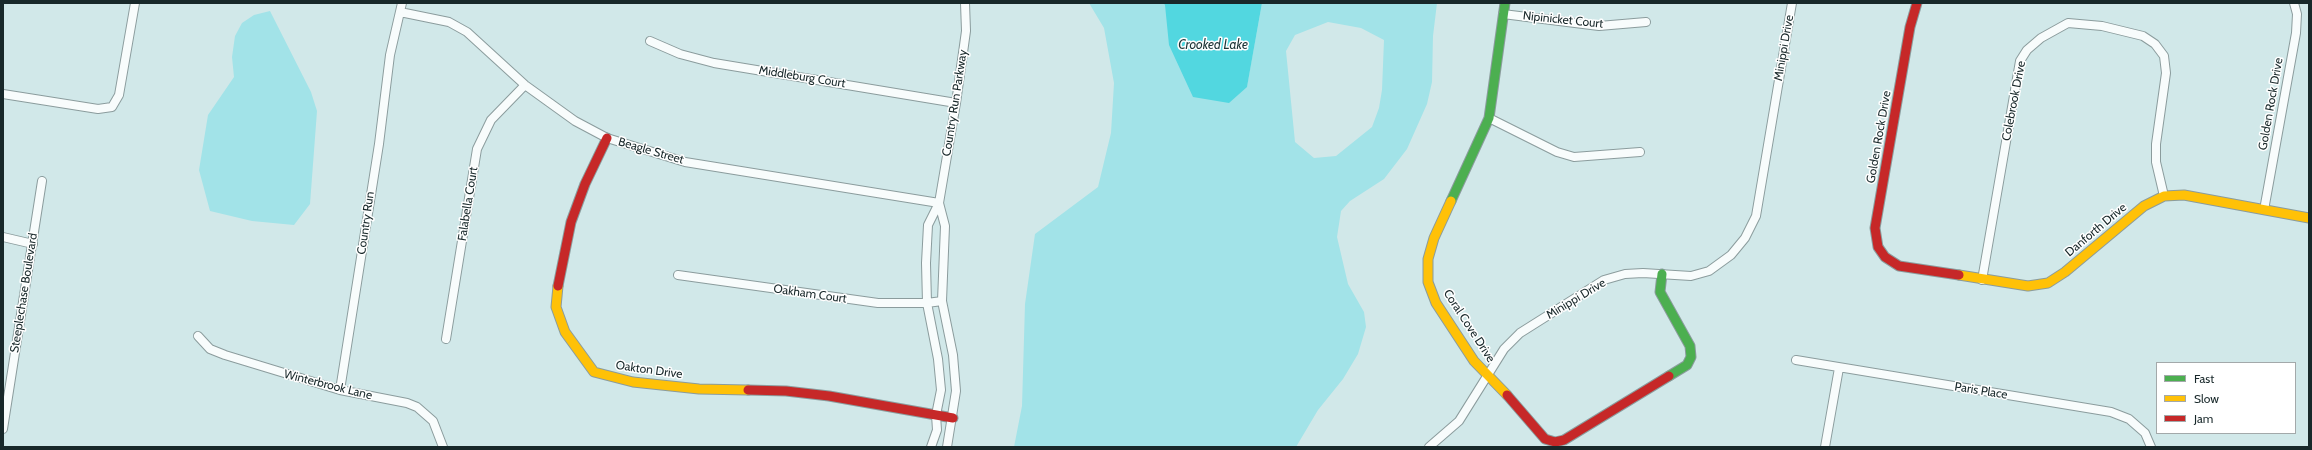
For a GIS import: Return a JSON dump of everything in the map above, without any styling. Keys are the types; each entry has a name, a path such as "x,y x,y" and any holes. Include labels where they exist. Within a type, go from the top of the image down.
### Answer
{"street":[{"path":"3,94 98,110 112,107 119,95 135,3"},
{"path":"400,12 402,3"},
{"name":"Country Run Parkway","path":"931,447 937,430 936,415 941,390 938,359 927,303 926,263 928,225 939,203 956,103 966,30 965,3"},
{"name":"Coral Cove Drive","path":"1505,3 1489,118 1434,238 1428,260 1428,282 1436,303 1474,361 1486,375 1506,393 1545,439 1555,442 1564,440 1687,366 1691,357 1690,346 1660,292 1662,274"},
{"name":"Minippi Drive","path":"1429,447 1459,421 1486,375 1504,349 1520,333 1604,280 1625,274 1691,276 1709,271 1731,255 1745,238 1756,216 1792,3"},
{"name":"Golden Rock Drive","path":"1899,266 1885,258 1878,247 1876,228 1910,27 1917,3"},
{"name":"Golden Rock Drive","path":"2264,210 2296,33 2297,14 2294,3"},
{"name":"Country Run","path":"340,390 379,144 390,55 400,12"},
{"name":"Beagle Street","path":"400,12 449,22 467,32 525,85 575,121 607,138 685,162 939,203"},
{"name":"Nipinicket Court","path":"1504,14 1598,26 1646,22"},
{"name":"Colebrook Drive","path":"1982,280 2020,62 2027,50 2041,38 2068,23 2102,26 2143,36 2155,44 2164,56 2166,73 2156,144 2156,162 2164,196"},
{"name":"Middleburg Court","path":"650,41 680,54 714,63 956,103"},
{"name":"Falabella Court","path":"446,339 477,150 491,120 525,85"},
{"path":"1489,118 1557,152 1574,157 1640,152"},
{"name":"Oakton Drive","path":"607,138 585,184 572,222 558,281 556,307 565,332 594,372 633,382 691,388 786,391 829,396 953,418"},
{"name":"Steeplechase Boulevard","path":"3,429 42,181"},
{"name":"Danforth Drive","path":"1899,266 2028,286 2048,283 2065,272 2144,206 2164,196 2184,195 2309,218"},
{"name":"Country Run Parkway","path":"939,203 945,226 942,301 953,355 956,391 953,418 947,447"},
{"path":"3,237 33,244"},
{"name":"Oakham Court","path":"678,275 878,302 927,303 942,301"},
{"name":"Winterbrook Lane","path":"198,336 210,349 225,355 340,390 407,403 417,407 433,421 443,447"},
{"name":"Paris Place","path":"1796,360 2111,412 2129,419 2145,434 2151,447"},
{"path":"1825,447 1839,368"}],"shaded area":[{"path":"1089,3 1163,3 1247,86 1262,3 1437,3 1433,36 1432,82 1427,104 1407,149 1384,179 1350,201 1341,211 1337,237 1348,284 1364,312 1366,327 1358,354 1343,379 1318,410 1296,447 1014,447 1022,406 1025,304 1035,234 1098,187 1111,133 1114,83 1104,28","holes":["1328,22 1361,28 1384,40 1382,90 1379,108 1372,127 1336,156 1314,158 1295,142 1286,51 1295,35"]},
{"path":"270,11 311,92 317,111 310,204 294,225 252,221 210,211 199,170 208,115 234,77 232,57 235,36 242,23 254,15"}],"water":[{"name":"Crooked Lake","path":"1163,3 1262,3 1247,87 1229,103 1193,97 1169,45 1165,5"}],"traffic: fast":[{"path":"1451,201 1489,118 1505,3"},
{"path":"1662,274 1660,292 1690,346 1691,357 1687,365 1669,376"}],"traffic: slow":[{"path":"1959,275 2028,286 2048,283 2065,272 2144,206 2164,196 2184,195 2309,218"},
{"path":"1451,201 1434,238 1428,259 1428,282 1436,303 1474,361 1507,395"},
{"path":"558,286 556,307 565,332 594,372 633,382 699,389 748,390"}],"traffic: jam":[{"path":"1917,3 1910,27 1875,228 1878,247 1885,257 1899,266 1959,275"},
{"path":"558,286 571,222 585,184 607,138"},
{"path":"1507,395 1545,439 1555,442 1564,440 1669,376"},
{"path":"748,390 786,391 829,396 953,418"}]}
